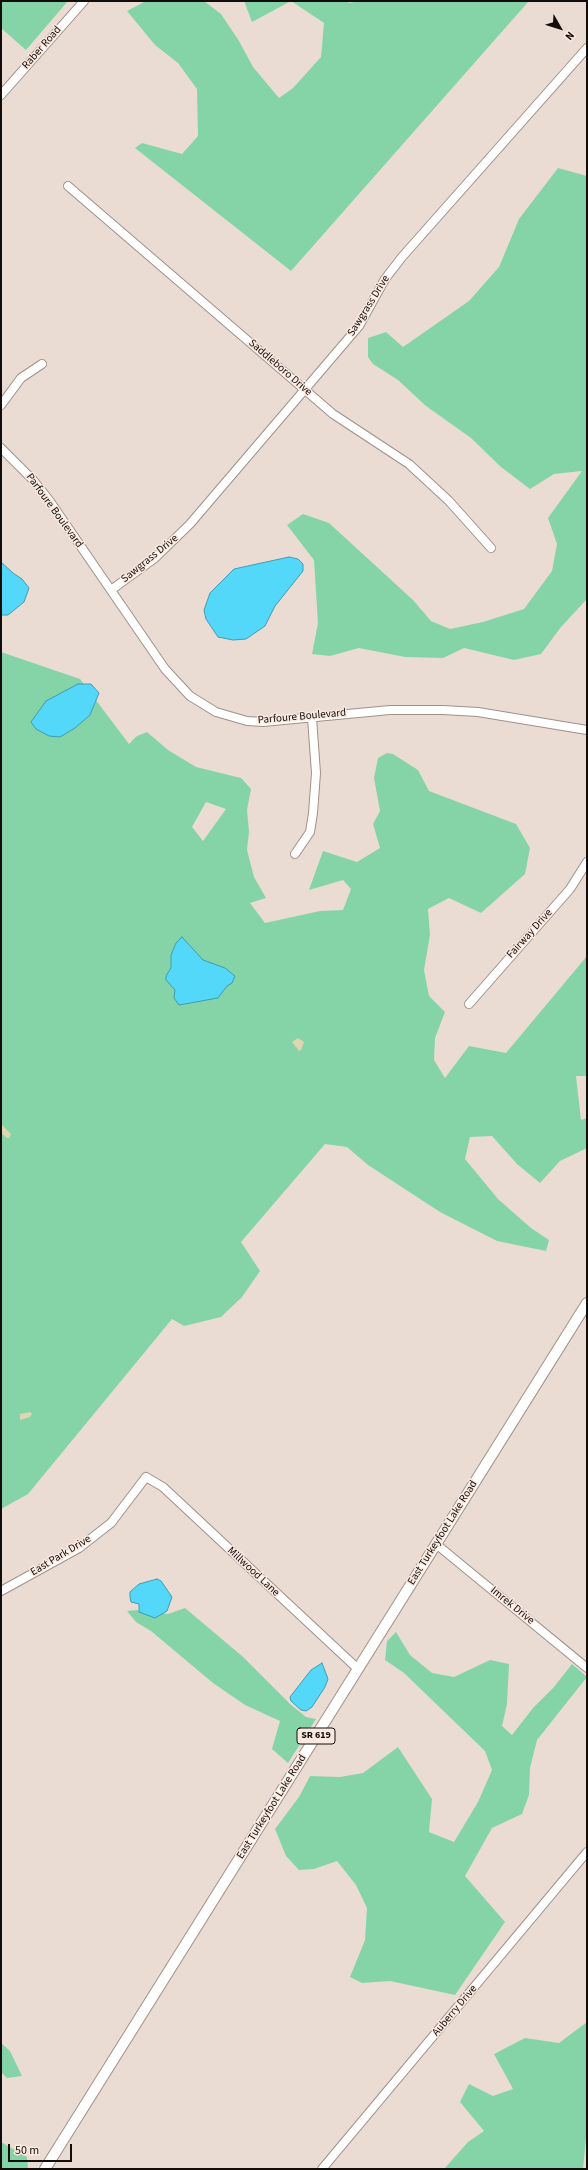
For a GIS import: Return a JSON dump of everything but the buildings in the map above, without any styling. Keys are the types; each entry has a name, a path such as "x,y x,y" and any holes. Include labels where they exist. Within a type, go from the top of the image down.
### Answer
{"main road":[{"name":"East Turkeyfoot Lake Road","path":"45,2169 587,1303"}],"street":[{"name":"Raber Road","path":"1,95 84,1"},
{"name":"Sawgrass Drive","path":"111,590 155,558 175,540 359,326 385,279 402,257 587,48"},
{"name":"Saddleboro Drive","path":"68,186 334,414 409,464 449,501 491,548"},
{"path":"1,405 21,378 42,364"},
{"name":"Parfoure Boulevard","path":"1,448 33,480 49,500 179,686 201,704 216,712 247,721 263,722 390,710 444,710 514,717 587,730"},
{"path":"295,854 310,832 313,813 316,773 312,718"},
{"name":"Fairway Drive","path":"469,1004 570,889 587,862"},
{"name":"East Park Drive","path":"1,1591 79,1548 101,1531 111,1523 146,1477"},
{"name":"Millwood Lane","path":"146,1477 163,1487 358,1669"},
{"name":"Imrek Drive","path":"436,1544 587,1668"},
{"name":"Auberry Drive","path":"322,2169 587,1852"}],"green space":[{"path":"1,1 68,1 26,50 1,28"},
{"path":"146,1 204,1 221,14 239,41 253,67 279,98 293,88 321,57 324,23 291,1 347,1 349,3 359,1 529,1 291,271 135,148 142,143 182,154 198,136 197,89 178,63 155,45 127,11"},
{"path":"244,1 291,1 252,22"},
{"path":"558,168 587,176 587,599 561,627 541,654 514,660 464,648 443,658 405,657 359,648 330,656 312,654 318,623 314,560 287,525 303,514 329,523 413,600 431,621 450,629 483,622 524,609 552,571 557,544 548,518 582,471 554,474 530,489 501,467 471,438 426,406 398,380 373,364 368,357 368,338 386,332 403,347 469,301 499,267 519,219"},
{"path":"1,652 80,679 129,744 137,736 147,732 168,750 196,767 241,778 251,789 247,810 249,832 247,850 254,877 266,898 250,903 265,923 320,911 343,910 351,889 343,880 309,890 323,851 357,862 380,848 373,824 380,811 374,778 378,758 387,753 393,754 418,770 429,791 516,824 530,848 525,874 481,913 449,898 428,909 430,935 424,970 429,996 445,1012 435,1038 434,1060 445,1078 469,1046 506,1053 587,956 587,1076 576,1076 581,1120 587,1118 587,1148 560,1161 540,1183 517,1164 492,1136 470,1137 465,1159 498,1199 531,1228 549,1240 546,1251 497,1241 440,1212 368,1165 347,1147 325,1144 241,1242 260,1271 242,1297 221,1317 184,1326 172,1319 28,1494 1,1509","holes":["206,802 226,809 203,841 192,827"]},
{"path":"185,1608 242,1656 290,1704 306,1717 316,1719 288,1763 272,1749 280,1721 245,1705 213,1683 151,1631 136,1622 127,1611 138,1610 168,1614"},
{"path":"396,1632 410,1655 432,1673 454,1677 490,1660 509,1664 507,1704 502,1726 512,1735 533,1708 554,1687 572,1664 587,1677 537,1740 530,1768 529,1795 522,1814 492,1828 465,1876 505,1922 455,1995 390,1981 362,1983 350,1977 365,1940 367,1908 356,1885 337,1861 314,1869 299,1870 286,1856 275,1829 299,1797 310,1776 340,1777 363,1773 398,1747 432,1799 429,1832 454,1842 478,1802 492,1770 485,1751 404,1673 385,1660 387,1641"},
{"path":"587,2022 587,2128 583,2169 444,2169 468,2142 484,2131 460,2102 469,2084 493,2096 513,2089 494,2054 525,2038 559,2043"},
{"path":"1,2043 10,2051 22,2076 7,2078 1,2072"},
{"path":"1,2142 27,2157 28,2169 1,2169"}],"sand":[{"path":"298,1038 304,1042 301,1050 299,1051 292,1042"},
{"path":"1,1124 11,1134 9,1138 1,1133"},
{"path":"30,1412 32,1414 30,1417 20,1420 20,1414"}],"water":[{"path":"289,557 298,559 303,564 303,571 275,606 265,626 246,639 233,640 218,637 206,619 204,610 210,593 234,569"},
{"path":"1,562 22,579 29,588 24,602 8,615 1,615"},
{"path":"78,684 91,684 99,693 90,715 75,728 60,737 49,736 36,729 31,722 46,701"},
{"path":"182,937 203,960 225,968 235,976 232,983 227,986 218,998 179,1005 174,998 175,990 166,980 166,976 171,968 171,955 176,943"},
{"path":"157,1579 161,1581 172,1597 167,1611 155,1618 139,1612 139,1604 131,1602 130,1592 139,1584"},
{"path":"322,1663 328,1679 325,1687 312,1707 306,1711 301,1710 291,1701 290,1697 311,1670"}]}
